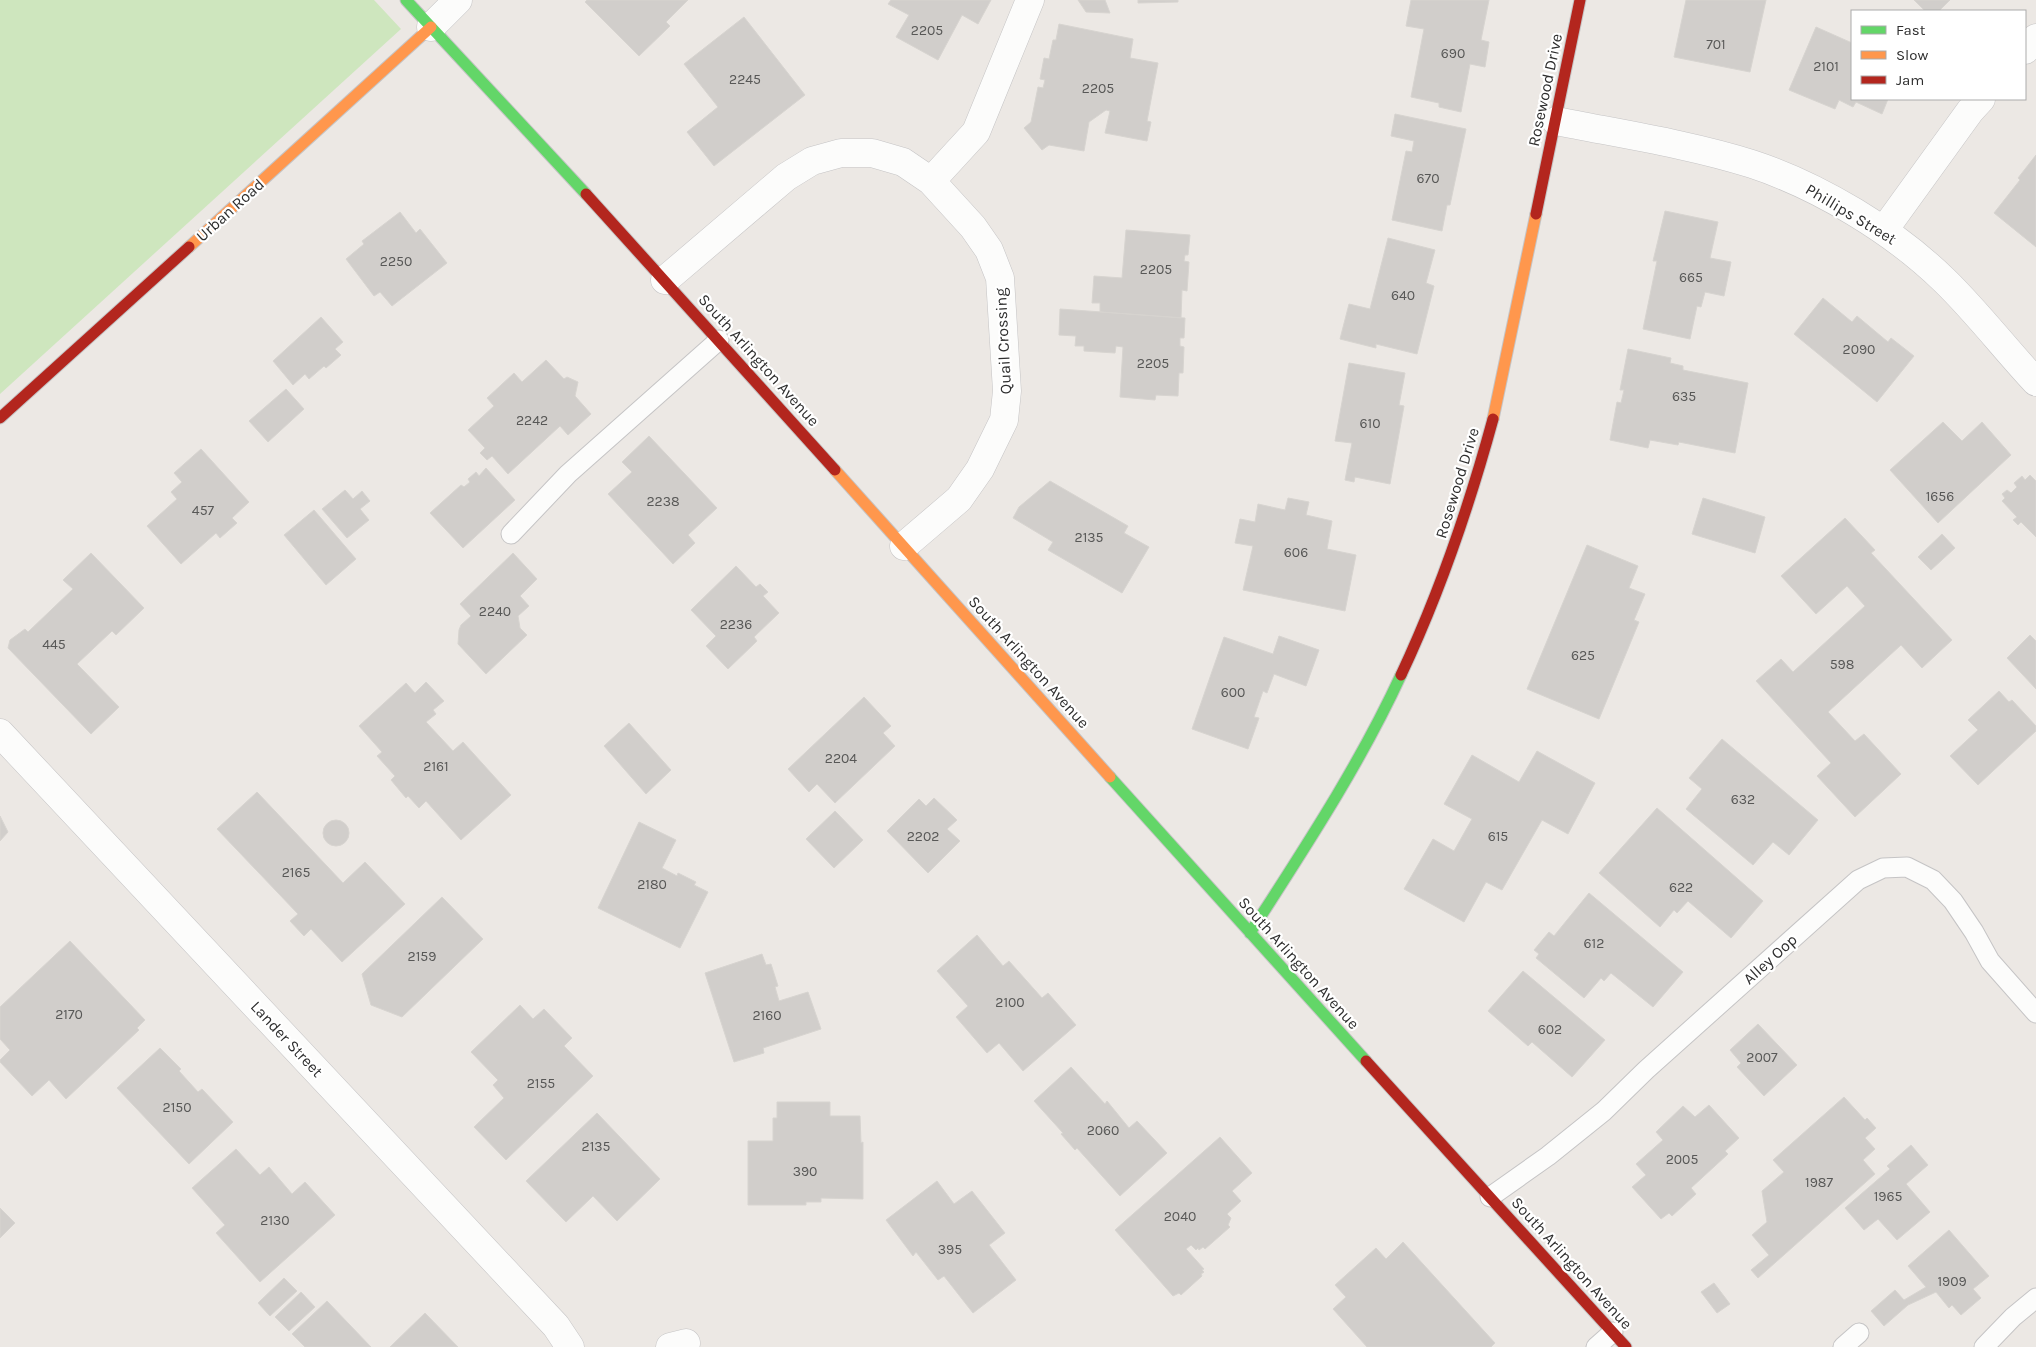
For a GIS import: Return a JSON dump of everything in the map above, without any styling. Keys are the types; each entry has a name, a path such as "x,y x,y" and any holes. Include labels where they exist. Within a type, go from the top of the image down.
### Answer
{"street":[{"name":"South Arlington Avenue","path":"406,0 665,280 1250,933 1626,1347"},
{"name":"Urban Road","path":"0,418 431,27 458,0"},
{"path":"931,181 976,132 1030,0"},
{"name":"Rosewood Drive","path":"1250,933 1331,807 1380,721 1427,620 1462,527 1493,420 1580,0"},
{"path":"2026,49 2036,38"},
{"path":"1884,230 1970,111 1980,100"},
{"name":"Phillips Street","path":"1556,121 1696,150 1753,165 1818,191 1884,230 1945,281 2035,380"},
{"name":"Quail Crossing","path":"665,280 786,177 812,161 841,152 872,153 903,162 931,181 974,227 989,250 1000,278 1008,391 1004,420 980,469 959,499 904,546"},
{"name":"Lander Street","path":"0,733 556,1326 570,1347"}],"lane":[{"path":"511,534 568,474 719,340"},
{"name":"Alley Oop","path":"1490,1197 1548,1156 1604,1111 1646,1070 1858,880 1883,868 1907,867 1933,880 1953,901 1974,932 1990,961 2036,1013"},
{"path":"1984,1347 2013,1317 2036,1298"},
{"path":"1596,1347 1613,1332"},
{"path":"1843,1347 1859,1332"}],"green space":[{"path":"0,0 374,0 401,29 0,394"}],"building":[{"path":"587,0 688,0 666,22 670,26 639,56 585,2"},
{"path":"891,0 991,0 978,24 962,15 938,60 896,37 909,15 888,4"},
{"path":"1078,0 1105,0 1110,13 1086,12"},
{"path":"1138,0 1178,0 1178,2 1138,3"},
{"path":"1411,0 1489,0 1481,40 1489,42 1485,67 1470,64 1461,112 1439,107 1439,103 1411,97 1424,29 1406,26"},
{"path":"1686,0 1766,0 1750,72 1674,57"},
{"path":"1914,0 1950,0 1940,10 1924,10"},
{"path":"744,17 805,95 714,166 687,132 718,107 684,64"},
{"path":"1059,24 1133,39 1130,58 1158,63 1147,121 1151,122 1147,141 1105,133 1110,111 1106,110 1089,122 1084,151 1049,145 1042,150 1024,128 1031,122 1038,87 1043,88 1045,80 1040,79 1044,58 1049,59 1053,40 1056,40"},
{"path":"1816,27 1851,43 1851,100 1888,100 1882,114 1856,102 1853,107 1839,100 1835,109 1789,90"},
{"path":"1395,114 1466,129 1450,205 1447,205 1442,231 1392,220 1406,151 1412,152 1414,141 1391,136"},
{"path":"2036,155 2036,247 1994,213 2020,180 2018,178"},
{"path":"1665,211 1718,222 1710,258 1731,262 1724,296 1705,292 1701,307 1697,306 1690,339 1643,329 1657,261 1653,261"},
{"path":"400,212 416,233 420,229 447,263 392,306 380,292 374,296 346,259 364,244 362,241"},
{"path":"1126,230 1190,235 1188,255 1185,255 1184,261 1189,262 1187,291 1182,290 1181,318 1100,312 1100,303 1092,303 1094,276 1122,278"},
{"path":"1388,238 1435,250 1426,283 1434,286 1417,354 1376,344 1376,348 1340,339 1349,304 1370,309"},
{"path":"1823,298 1852,322 1857,316 1888,342 1891,338 1914,356 1877,402 1794,334"},
{"path":"1060,309 1185,318 1184,338 1180,338 1180,346 1184,347 1183,373 1179,373 1178,396 1156,395 1155,400 1120,397 1123,347 1116,346 1115,353 1084,351 1084,346 1075,346 1076,336 1059,335"},
{"path":"321,317 343,342 335,349 341,355 309,379 305,374 293,385 273,361"},
{"path":"1628,349 1671,358 1670,363 1683,366 1683,370 1748,383 1735,453 1679,442 1678,445 1650,440 1648,448 1610,440 1617,402 1621,403 1624,390 1620,390"},
{"path":"546,360 564,379 567,377 578,382 575,396 591,414 568,435 560,426 508,474 492,456 487,460 480,453 485,448 468,430 494,406 487,398 514,373 522,382"},
{"path":"1349,363 1405,373 1399,405 1404,406 1390,484 1355,477 1354,482 1345,480 1352,443 1335,441"},
{"path":"286,389 304,409 268,442 249,421"},
{"path":"1943,422 1962,441 1982,422 2011,455 1938,523 1890,470"},
{"path":"649,436 717,508 688,535 695,543 673,564 608,494 632,472 622,462"},
{"path":"201,449 249,502 232,518 237,523 220,538 216,533 181,564 147,526 177,499 171,492 182,482 174,473"},
{"path":"486,468 515,500 463,548 430,513 461,485 464,487 470,482 468,479 476,472 479,476"},
{"path":"2030,475 2036,481 2036,537 2021,522 2018,525 2013,520 2017,517 2002,501 2005,498 2002,494 2007,490 2011,493 2017,487 2014,483 2022,476 2025,480"},
{"path":"1050,481 1128,526 1124,533 1149,547 1122,593 1048,550 1053,542 1013,518 1019,507"},
{"path":"345,490 353,499 362,491 370,501 360,509 369,520 347,538 322,509"},
{"path":"1288,498 1309,502 1306,515 1332,521 1327,549 1356,555 1345,611 1243,590 1253,546 1235,543 1240,519 1255,522 1258,504 1285,510"},
{"path":"1703,498 1765,517 1755,553 1692,534"},
{"path":"314,510 356,559 326,585 284,535"},
{"path":"1845,518 1875,550 1871,553 1952,640 1922,668 1901,645 1828,712 1855,741 1864,734 1901,774 1855,817 1817,776 1831,763 1756,681 1781,659 1793,672 1865,606 1847,586 1816,614 1781,576"},
{"path":"1942,534 1955,548 1931,570 1918,557"},
{"path":"1587,545 1638,566 1629,588 1645,594 1634,620 1639,622 1599,719 1527,689"},
{"path":"91,553 144,608 116,635 112,631 77,664 119,707 91,734 8,648 10,640 25,629 28,632 73,589 63,580"},
{"path":"513,553 537,579 520,596 529,606 518,616 520,628 527,635 486,674 458,644 461,625 471,616 460,604"},
{"path":"736,566 756,587 760,584 768,592 763,596 779,613 754,637 757,641 728,669 706,646 716,636 691,610"},
{"path":"2030,635 2036,641 2036,689 2007,658"},
{"path":"1279,636 1319,650 1306,686 1274,674 1267,693 1263,691 1254,717 1259,718 1248,749 1192,729 1224,637 1273,654"},
{"path":"426,682 444,701 433,710 436,714 426,722 453,751 463,742 511,795 461,840 426,801 419,808 408,796 406,798 391,780 395,776 377,756 382,752 359,726 406,683 415,693"},
{"path":"1999,691 2009,702 2012,700 2036,726 2036,731 1978,785 1950,756 1978,730 1968,720"},
{"path":"864,697 891,726 883,733 895,746 835,803 817,784 809,792 788,769"},
{"path":"629,723 671,770 646,794 604,746"},
{"path":"1722,739 1818,820 1789,855 1773,842 1753,865 1686,809 1702,789 1689,778"},
{"path":"1537,751 1595,783 1568,834 1542,820 1502,890 1486,882 1464,922 1404,889 1433,839 1454,851 1472,819 1444,804 1472,755 1519,782"},
{"path":"257,792 343,883 365,862 405,904 342,962 311,929 304,936 290,921 298,914 217,829"},
{"path":"934,798 957,820 947,829 960,841 928,873 887,831 919,799 926,806"},
{"path":"1657,808 1763,901 1731,938 1688,901 1677,913 1674,910 1660,927 1599,873"},
{"path":"835,811 863,840 834,868 806,839"},
{"path":"0,816 8,832 0,841"},
{"path":"336,820 345,824 349,833 345,842 336,846 327,842 323,833 327,824"},
{"path":"639,822 676,840 662,868 677,876 678,873 696,882 694,885 708,892 680,948 598,908"},
{"path":"1589,893 1683,972 1653,1007 1611,973 1604,981 1601,978 1584,998 1536,958 1539,954 1534,950 1549,932 1554,936"},
{"path":"442,897 483,939 402,1017 371,1005 362,974"},
{"path":"977,935 1003,966 1009,961 1042,998 1048,993 1076,1025 1023,1071 999,1043 987,1053 956,1017 968,1006 937,971"},
{"path":"70,941 145,1020 137,1028 139,1030 66,1099 49,1080 32,1096 0,1062 10,1050 0,1039 0,1007"},
{"path":"762,954 766,965 771,964 778,986 775,987 779,1001 808,992 821,1029 763,1048 764,1053 734,1062 705,973"},
{"path":"1523,971 1605,1040 1572,1077 1532,1042 1528,1046 1488,1011"},
{"path":"520,1005 533,1019 544,1009 572,1038 564,1046 593,1076 506,1160 474,1127 504,1098 493,1085 498,1080 471,1052"},
{"path":"1758,1024 1797,1065 1764,1096 1737,1067 1741,1063 1730,1050"},
{"path":"160,1048 181,1069 179,1071 198,1092 202,1089 233,1122 189,1164 117,1088"},
{"path":"1071,1067 1105,1104 1107,1101 1129,1128 1137,1121 1167,1153 1120,1196 1077,1148 1075,1150 1061,1134 1063,1133 1034,1101"},
{"path":"1844,1097 1865,1120 1867,1118 1876,1128 1865,1138 1875,1149 1863,1160 1875,1174 1758,1278 1751,1270 1769,1255 1752,1235 1767,1222 1762,1191 1784,1172 1773,1160"},
{"path":"777,1102 830,1102 830,1116 860,1116 861,1143 863,1142 863,1199 821,1198 821,1202 806,1202 806,1205 748,1205 748,1141 773,1141 773,1118 777,1118"},
{"path":"1709,1105 1739,1138 1725,1151 1728,1154 1691,1188 1696,1194 1672,1216 1669,1213 1661,1219 1632,1187 1646,1175 1636,1164 1663,1140 1656,1132 1683,1106 1695,1117"},
{"path":"597,1113 660,1179 617,1221 593,1196 566,1222 526,1181"},
{"path":"1220,1137 1252,1173 1232,1191 1241,1201 1227,1214 1231,1218 1228,1225 1230,1227 1205,1249 1203,1247 1196,1250 1191,1245 1186,1249 1204,1269 1202,1270 1204,1272 1181,1295 1179,1293 1173,1296 1115,1230"},
{"path":"1911,1145 1928,1165 1906,1184 1930,1212 1897,1240 1878,1219 1864,1230 1845,1208 1890,1169 1887,1166"},
{"path":"236,1149 260,1175 269,1167 292,1194 305,1182 335,1215 260,1282 216,1233 225,1225 192,1188"},
{"path":"937,1181 954,1204 972,1191 1005,1233 989,1245 1016,1280 973,1313 944,1276 938,1280 916,1252 913,1256 886,1220"},
{"path":"0,1208 15,1223 0,1238"},
{"path":"1949,1230 1989,1276 1973,1289 1981,1298 1961,1315 1952,1305 1949,1308 1936,1292 1908,1305 1884,1326 1871,1311 1895,1290 1904,1300 1926,1287 1908,1266"},
{"path":"1403,1242 1495,1343 1491,1347 1367,1347 1333,1309 1346,1297 1335,1285 1376,1248 1386,1259"},
{"path":"284,1278 297,1291 270,1316 258,1303"},
{"path":"1714,1283 1730,1304 1717,1313 1701,1292"},
{"path":"301,1292 315,1307 289,1331 275,1317"},
{"path":"327,1301 371,1347 305,1347 292,1334"},
{"path":"425,1313 458,1347 390,1347"}],"traffic: fast":[{"path":"406,0 586,194"},
{"path":"1250,933 1349,774 1385,709 1401,675"},
{"path":"1110,777 1366,1061"}],"traffic: slow":[{"path":"189,247 431,27"},
{"path":"1493,419 1536,214"},
{"path":"835,470 1110,777"}],"traffic: jam":[{"path":"1536,214 1580,0"},
{"path":"586,194 835,470"},
{"path":"0,418 189,247"},
{"path":"1401,675 1453,549 1493,419"},
{"path":"1366,1061 1626,1347"}]}
